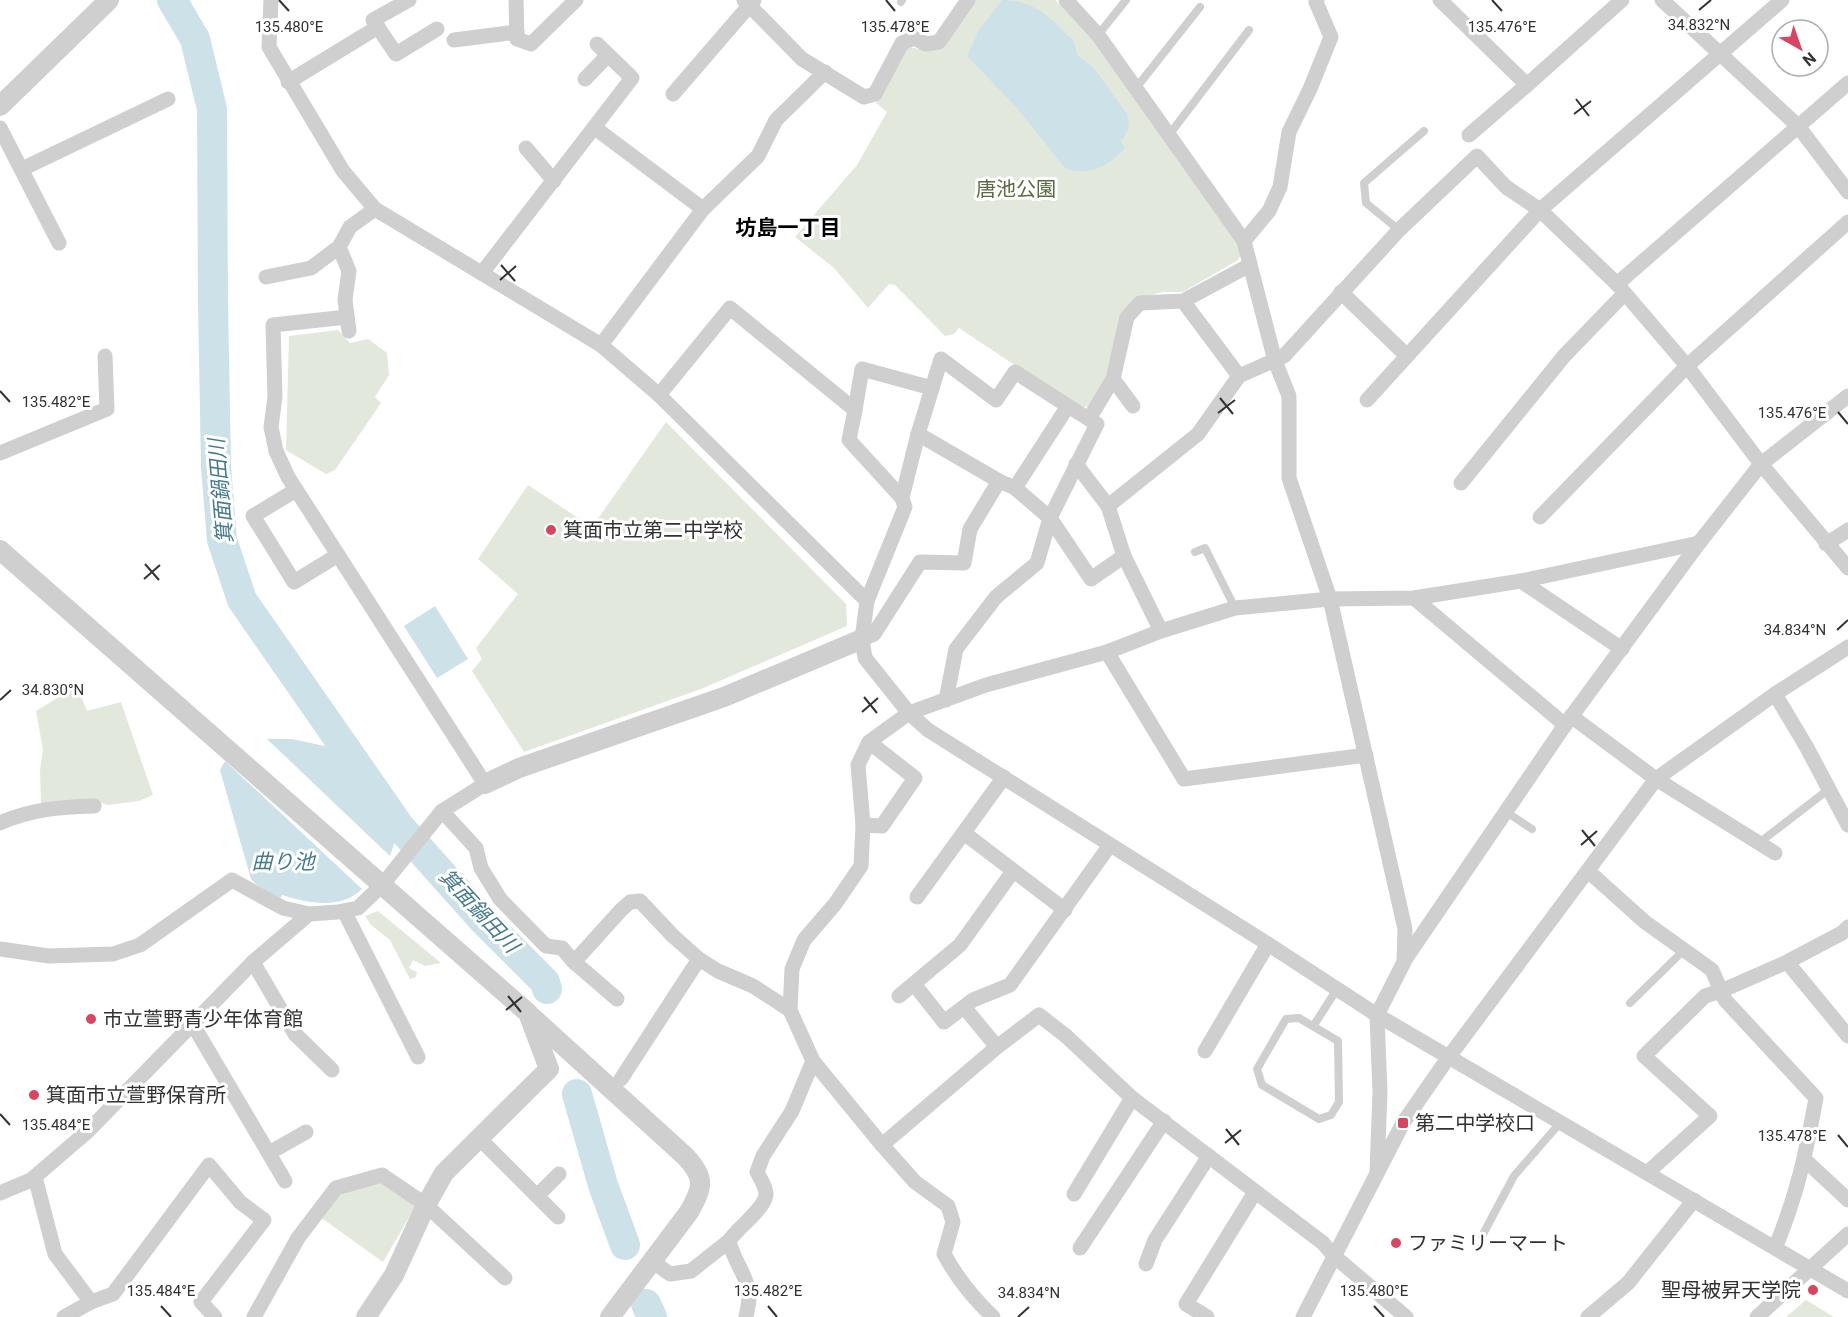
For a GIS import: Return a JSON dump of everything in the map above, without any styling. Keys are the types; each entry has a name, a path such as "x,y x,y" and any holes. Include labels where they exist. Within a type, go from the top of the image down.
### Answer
{"street":[{"path":"0,106 109,0"},
{"path":"271,0 269,47 343,171 375,209 601,345 659,395 867,602"},
{"path":"409,0 373,20 396,54 437,29"},
{"path":"516,0 517,39 531,44 576,0"},
{"path":"673,94 749,2 802,59 864,97 874,94 902,43 914,38 926,44 939,42 968,0"},
{"path":"1244,241 1269,211 1280,187 1289,132 1310,89 1331,37 1317,0"},
{"path":"1469,135 1622,0"},
{"path":"1662,0 1798,126 1848,192"},
{"path":"1367,400 1540,210 1782,0"},
{"path":"1070,1 1098,35 1244,241 1275,360 1289,396 1289,478 1330,599 1404,929 1404,962"},
{"path":"1450,3 1527,86"},
{"path":"288,82 378,27"},
{"path":"454,40 517,32"},
{"path":"482,273 632,78 597,44"},
{"path":"585,78 609,55"},
{"path":"601,345 703,209 758,156 776,120 825,72"},
{"path":"1461,483 1620,289 1848,83"},
{"path":"22,169 168,99"},
{"path":"0,128 59,243"},
{"path":"595,128 703,209"},
{"path":"526,148 554,181"},
{"path":"1108,506 1198,434 1239,376 1284,356 1398,230 1477,156 1506,187 1540,210 1620,289 1687,366 1761,464 1848,568"},
{"path":"266,277 311,268 339,247 350,227 375,209"},
{"path":"1540,517 1687,366 1848,222"},
{"path":"339,247 349,271 345,300 348,324 273,325 274,397 271,427 276,451 296,490 485,784"},
{"path":"1089,419 1113,379 1127,317 1140,303 1183,301 1250,265"},
{"path":"1341,292 1407,356"},
{"path":"1183,301 1239,376"},
{"path":"659,395 730,308 855,410"},
{"path":"0,453 107,409 105,356"},
{"path":"902,498 918,434 941,359 996,400 1015,372 1097,424 1050,518 1037,563 996,597 956,649 946,700"},
{"path":"932,388 862,369 849,440 902,498 905,507 867,602 862,639 865,657 909,713 927,730 1377,1015 1848,1292"},
{"path":"1113,379 1133,406"},
{"path":"1377,1172 1380,1092 1377,1015 1404,962 1568,720 1699,543 1761,464 1848,396"},
{"path":"1015,488 1068,406"},
{"path":"918,434 1015,488 1050,518 1091,579 1125,556"},
{"path":"1076,464 1108,506 1125,556 1161,631"},
{"path":"0,949 49,956 113,954 140,945 232,880 283,908 309,914 358,908 382,884 442,811 485,784 519,768 724,697 874,634 920,562 964,563 969,529 999,481"},
{"path":"296,490 253,516 294,582 338,555"},
{"path":"1826,544 1848,530"},
{"path":"993,1317 973,1297 944,1254 953,1222 948,1206 915,1182 813,1061 790,1010 792,969 804,940 835,904 861,866 863,825 858,765 869,742 909,713 986,685 1107,652 1161,631 1235,608 1330,599 1414,598 1521,581 1699,543"},
{"path":"0,550 528,1013 696,1167 702,1182 689,1212 610,1317"},
{"path":"1521,581 1622,649"},
{"path":"1414,598 1568,720 1656,779 1775,853"},
{"path":"1303,1317 1404,1123 1448,1058 1656,779 1775,694 1848,647"},
{"path":"1107,652 1184,779 1366,755"},
{"path":"1775,694 1829,789 1844,806 1848,825"},
{"path":"863,825 882,826 915,778 869,742"},
{"path":"917,897 1004,777"},
{"path":"0,823 20,814 52,807 94,806"},
{"path":"442,811 476,848 481,868 500,899 546,946 562,948 574,962 617,999"},
{"path":"964,833 1065,909"},
{"path":"914,984 944,1022 973,1000 1010,984 1110,845"},
{"path":"899,996 960,945 1013,871"},
{"path":"1588,871 1645,922 1712,970 1725,1000 1816,1098 1805,1160 1791,1211 1775,1248"},
{"path":"574,962 621,910 630,902 640,901 673,936 699,959 718,971 753,986 790,1010"},
{"path":"344,911 418,1057"},
{"path":"0,1193 31,1180 88,1131 252,962 309,914"},
{"path":"1647,1173 1710,1116 1644,1056 1705,996 1722,991 1787,962 1842,933 1848,927"},
{"path":"1205,1051 1268,944"},
{"path":"621,1079 699,959"},
{"path":"252,962 295,1034 333,1070"},
{"path":"1787,962 1848,1036"},
{"path":"964,1007 997,1047"},
{"path":"366,1317 394,1275 426,1205 444,1173 549,1069 528,1013"},
{"path":"882,1145 997,1047 1039,1015 1066,1036 1132,1098 1323,1243 1334,1256 1404,1316"},
{"path":"192,1023 285,1181"},
{"path":"652,1262 670,1274 691,1271 729,1241 764,1203 766,1192 757,1172 763,1156 792,1112 813,1061"},
{"path":"1074,1194 1132,1098"},
{"path":"1080,1248 1164,1121"},
{"path":"269,1153 306,1132"},
{"path":"479,1138 558,1217"},
{"path":"1146,1264 1155,1240 1209,1156"},
{"path":"1805,1160 1848,1200"},
{"path":"64,1317 91,1302 113,1294 209,1165 240,1202 264,1220 201,1302 216,1317"},
{"path":"537,1196 559,1174"},
{"path":"262,1314 298,1238 336,1188 382,1175 426,1205 505,1278"},
{"path":"35,1177 55,1254 91,1302"},
{"path":"1207,1317 1186,1304 1255,1192"},
{"path":"1588,1317 1628,1283 1694,1200"},
{"path":"1758,1317 1848,1234"},
{"path":"729,1241 749,1297 746,1317"}],"lane":[{"path":"1098,35 1126,0"},
{"path":"1136,88 1200,7"},
{"path":"1169,135 1249,30"},
{"path":"1398,230 1366,203 1364,183 1424,131"},
{"path":"1196,552 1205,548 1235,608"},
{"path":"1759,843 1829,789"},
{"path":"1506,812 1532,829"},
{"path":"1630,1003 1684,950"},
{"path":"1314,1025 1337,989"},
{"path":"1299,1018 1314,1025 1338,1041 1339,1102 1331,1115 1319,1119 1262,1085 1257,1069 1286,1019 1299,1018"},
{"path":"1482,1236 1514,1176 1560,1123"}],"green space":[{"name":"唐池公園","path":"971,0 1055,0 1083,25 1233,236 1242,253 1238,260 1183,292 1163,292 1131,303 1110,375 1092,406 1078,407 959,328 954,334 945,336 895,285 889,284 868,308 834,268 795,237 857,165 887,112 876,103 904,46 929,51 943,46"},
{"path":"338,330 350,343 368,339 387,353 389,375 375,397 381,403 335,470 326,474 286,450 289,336"},
{"path":"666,422 846,604 847,626 701,689 524,752 472,671 482,659 476,648 518,594 478,559 528,485 592,527"},
{"path":"77,686 87,711 121,702 153,795 139,801 108,805 92,800 41,804 40,770 43,750 36,711"},
{"path":"378,911 441,963 425,966 413,960 409,968 417,972 416,977 410,979 390,940 371,925 365,916"},
{"path":"382,1175 415,1207 383,1262 316,1214 338,1190"},
{"path":"1806,1300 1834,1317 1786,1317"}],"water":[{"path":"1002,0 1025,3 1050,18 1073,39 1078,56 1093,67 1127,114 1128,128 1121,141 1125,148 1106,165 1083,171 1065,168 1017,108 967,56 979,30"},
{"path":"435,606 468,659 437,678 404,626"},
{"path":"267,739 292,739 329,747 395,841 390,856"},
{"name":"曲り池","path":"225,761 362,889 354,896 344,900 324,903 282,895 280,899 257,885 251,879 220,770"}],"waterway":[{"name":"箕面鍋田川","path":"172,0 195,39 212,109 216,467 222,540 242,600 400,827 484,921 545,982 547,989"},
{"name":"箕面鍋田川","path":"577,1094 603,1185 625,1245"},
{"name":"箕面鍋田川","path":"646,1304 652,1317"}],"place":[{"name":"箕面市立第二中学校","path":"551,530"},
{"name":"市立萱野青少年体育館","path":"91,1019"},
{"name":"箕面市立萱野保育所","path":"34,1095"},
{"name":"第二中学校口","path":"1403,1123"},
{"name":"ファミリーマート","path":"1396,1243"},
{"name":"聖母被昇天学院","path":"1813,1290"}],"district":[{"name":"坊島一丁目","path":"788,228"}]}
